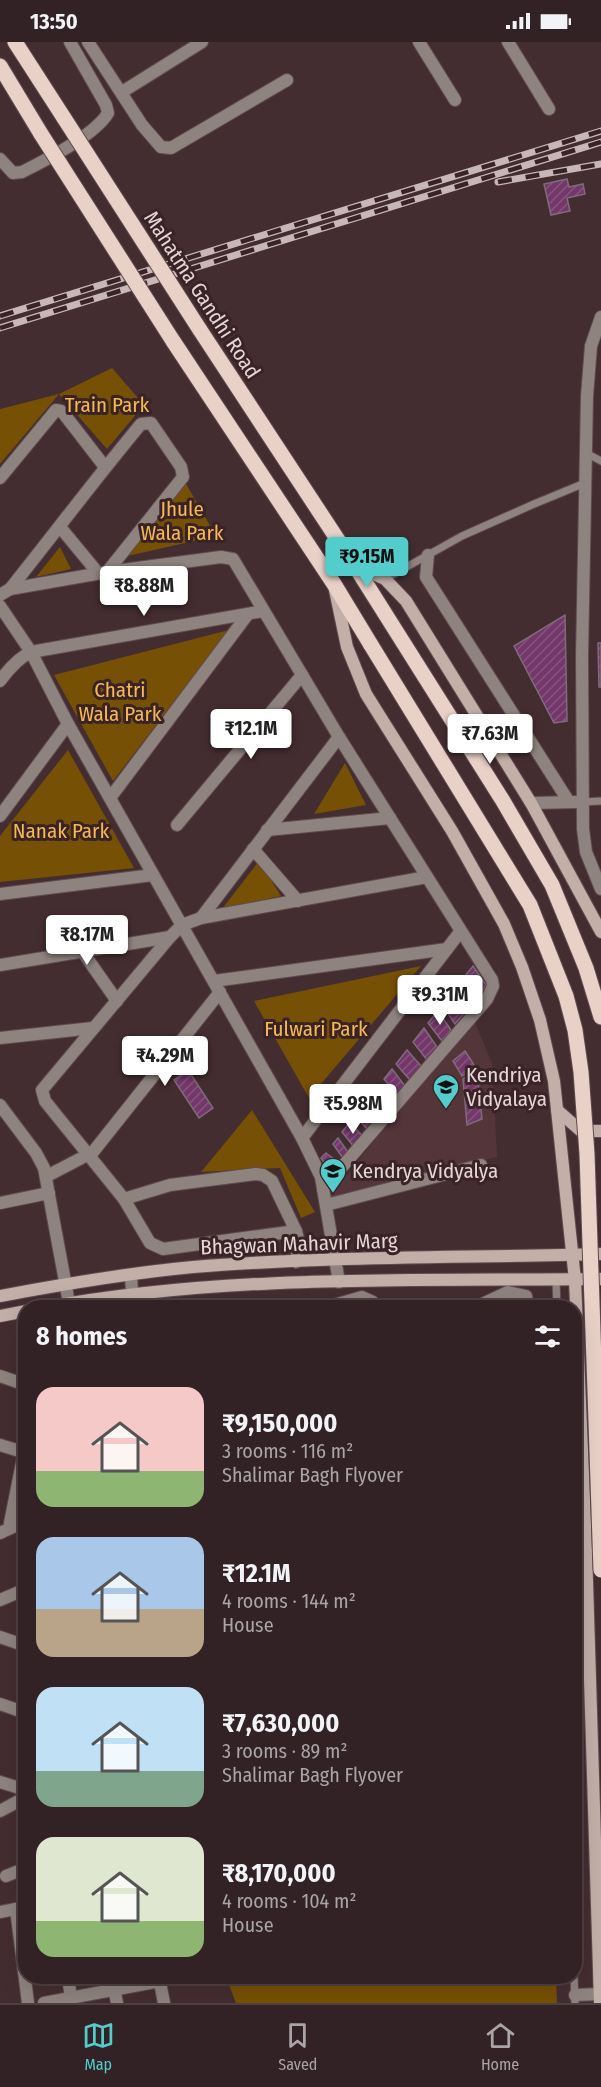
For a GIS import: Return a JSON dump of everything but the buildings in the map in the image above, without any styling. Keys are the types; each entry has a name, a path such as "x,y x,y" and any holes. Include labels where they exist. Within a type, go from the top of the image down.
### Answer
{"main road":[{"path":"15,42 33,71"},
{"path":"0,66 166,331 334,584 530,905 566,996 575,1030 581,1072 587,1154 601,1570"},
{"name":"Mahatma Gandhi Road","path":"33,71 355,566 503,801 552,885 586,968 601,1017"}],"street":[{"name":"Mahatma Gandhi Road","path":"23,42 33,71"},
{"path":"0,159 12,173 22,172 63,150 104,120 108,113 106,105 70,42"},
{"path":"88,42 142,125 161,147 171,148 287,80"},
{"path":"122,92 202,42"},
{"path":"419,42 455,100"},
{"path":"508,42 549,110"},
{"path":"0,76 17,93"},
{"path":"601,317 591,346 587,396 582,656 584,843 601,889"},
{"path":"0,478 56,410 64,414 105,467"},
{"path":"5,592 141,424 151,423 183,472 183,477 103,572"},
{"path":"60,526 103,572"},
{"path":"428,555 426,577 569,802"},
{"path":"5,592 103,572 228,557 233,559 339,737 492,980 491,992 323,1189"},
{"path":"355,566 390,583 406,601 531,804 601,932"},
{"path":"334,584 347,647 366,694 452,831 504,924 540,1020 554,1081 576,1300"},
{"path":"0,606 31,652 68,724 302,1138 318,1172 323,1189 339,1282"},
{"path":"0,681 24,655 31,652 263,610"},
{"path":"110,798 248,614"},
{"path":"177,825 302,675"},
{"path":"0,816 68,724"},
{"path":"201,918 339,737"},
{"path":"531,804 583,802"},
{"path":"267,830 390,818"},
{"path":"253,849 298,901"},
{"path":"0,894 153,875"},
{"path":"296,1231 158,1249 150,1243 124,1199 87,1156 45,1101 42,1090 182,925 201,918 427,877"},
{"path":"302,1138 460,932"},
{"path":"0,965 170,937"},
{"path":"47,1176 87,1156 98,1147 217,987 447,949"},
{"path":"82,951 117,1001"},
{"path":"0,1038 93,1028"},
{"path":"0,1105 36,1153 47,1176 68,1300"},
{"path":"557,1110 581,1131 601,1131"},
{"path":"326,1205 481,1165"},
{"path":"124,1199 170,1185 263,1175 272,1181 296,1231 299,1243 296,1262"},
{"path":"2,1199 49,1193"},
{"name":"Bhagwan Mahavir Marg","path":"0,1296 65,1284 192,1268 336,1260 601,1254"},
{"path":"130,1276 132,1300"},
{"name":"Bhagwan Mahavir Marg","path":"93,1300 188,1287 339,1282 601,1279"},
{"path":"491,1300 508,1292 526,1296 527,1300"},
{"path":"0,1316 18,1313"},
{"path":"0,1376 18,1382"},
{"path":"0,1445 18,1451"},
{"path":"575,1999 600,1999 599,1889 582,1458"},
{"path":"0,1533 13,1522 18,1493"},
{"path":"0,1600 18,1592"},
{"path":"0,1637 18,1643"},
{"path":"0,1704 18,1710"},
{"path":"0,1782 18,1788"},
{"path":"0,1811 18,1801"},
{"path":"6,1876 18,1871"},
{"path":"0,1912 18,1909"},
{"path":"27,1984 28,2003"},
{"path":"69,1984 71,1998"},
{"path":"44,2003 71,1998 110,1984"},
{"path":"113,1984 117,2003"},
{"path":"160,1984 164,2003"}],"lane":[{"path":"585,453 601,461"},
{"path":"390,583 428,555 499,519 585,483"},
{"path":"583,802 601,801"},
{"path":"556,1280 557,1300"},
{"path":"574,1984 575,1999"}],"shaded area":[{"name":"Kendriya Vidyalaya","path":"472,1016 492,1063 497,1157 329,1198"}],"green space":[{"name":"Train Park","path":"112,368 144,405 107,449 59,394"},
{"name":"Train Park","path":"59,394 0,464 0,409"},
{"name":"Jhule Wala Park","path":"185,482 216,536 123,557"},
{"path":"60,547 71,569 36,577"},
{"name":"Chatri Wala Park","path":"229,630 113,781 54,675"},
{"name":"Nanak Park","path":"68,750 134,868 0,882 0,836"},
{"path":"345,763 366,805 314,814"},
{"path":"259,861 281,896 222,909"},
{"name":"Fulwari Park","path":"421,966 309,1098 254,1001"},
{"path":"252,1110 315,1212 301,1218 280,1168 201,1172"},
{"path":"229,1984 556,1984 557,2003 236,2003"}],"railway":[{"path":"0,316 601,131"},
{"path":"0,328 601,142"},
{"path":"498,182 601,164"}],"place":[{"name":"Kendriya Vidyalaya","path":"446,1110"},
{"name":"Kendrya Vidyalya","path":"333,1194"}]}
